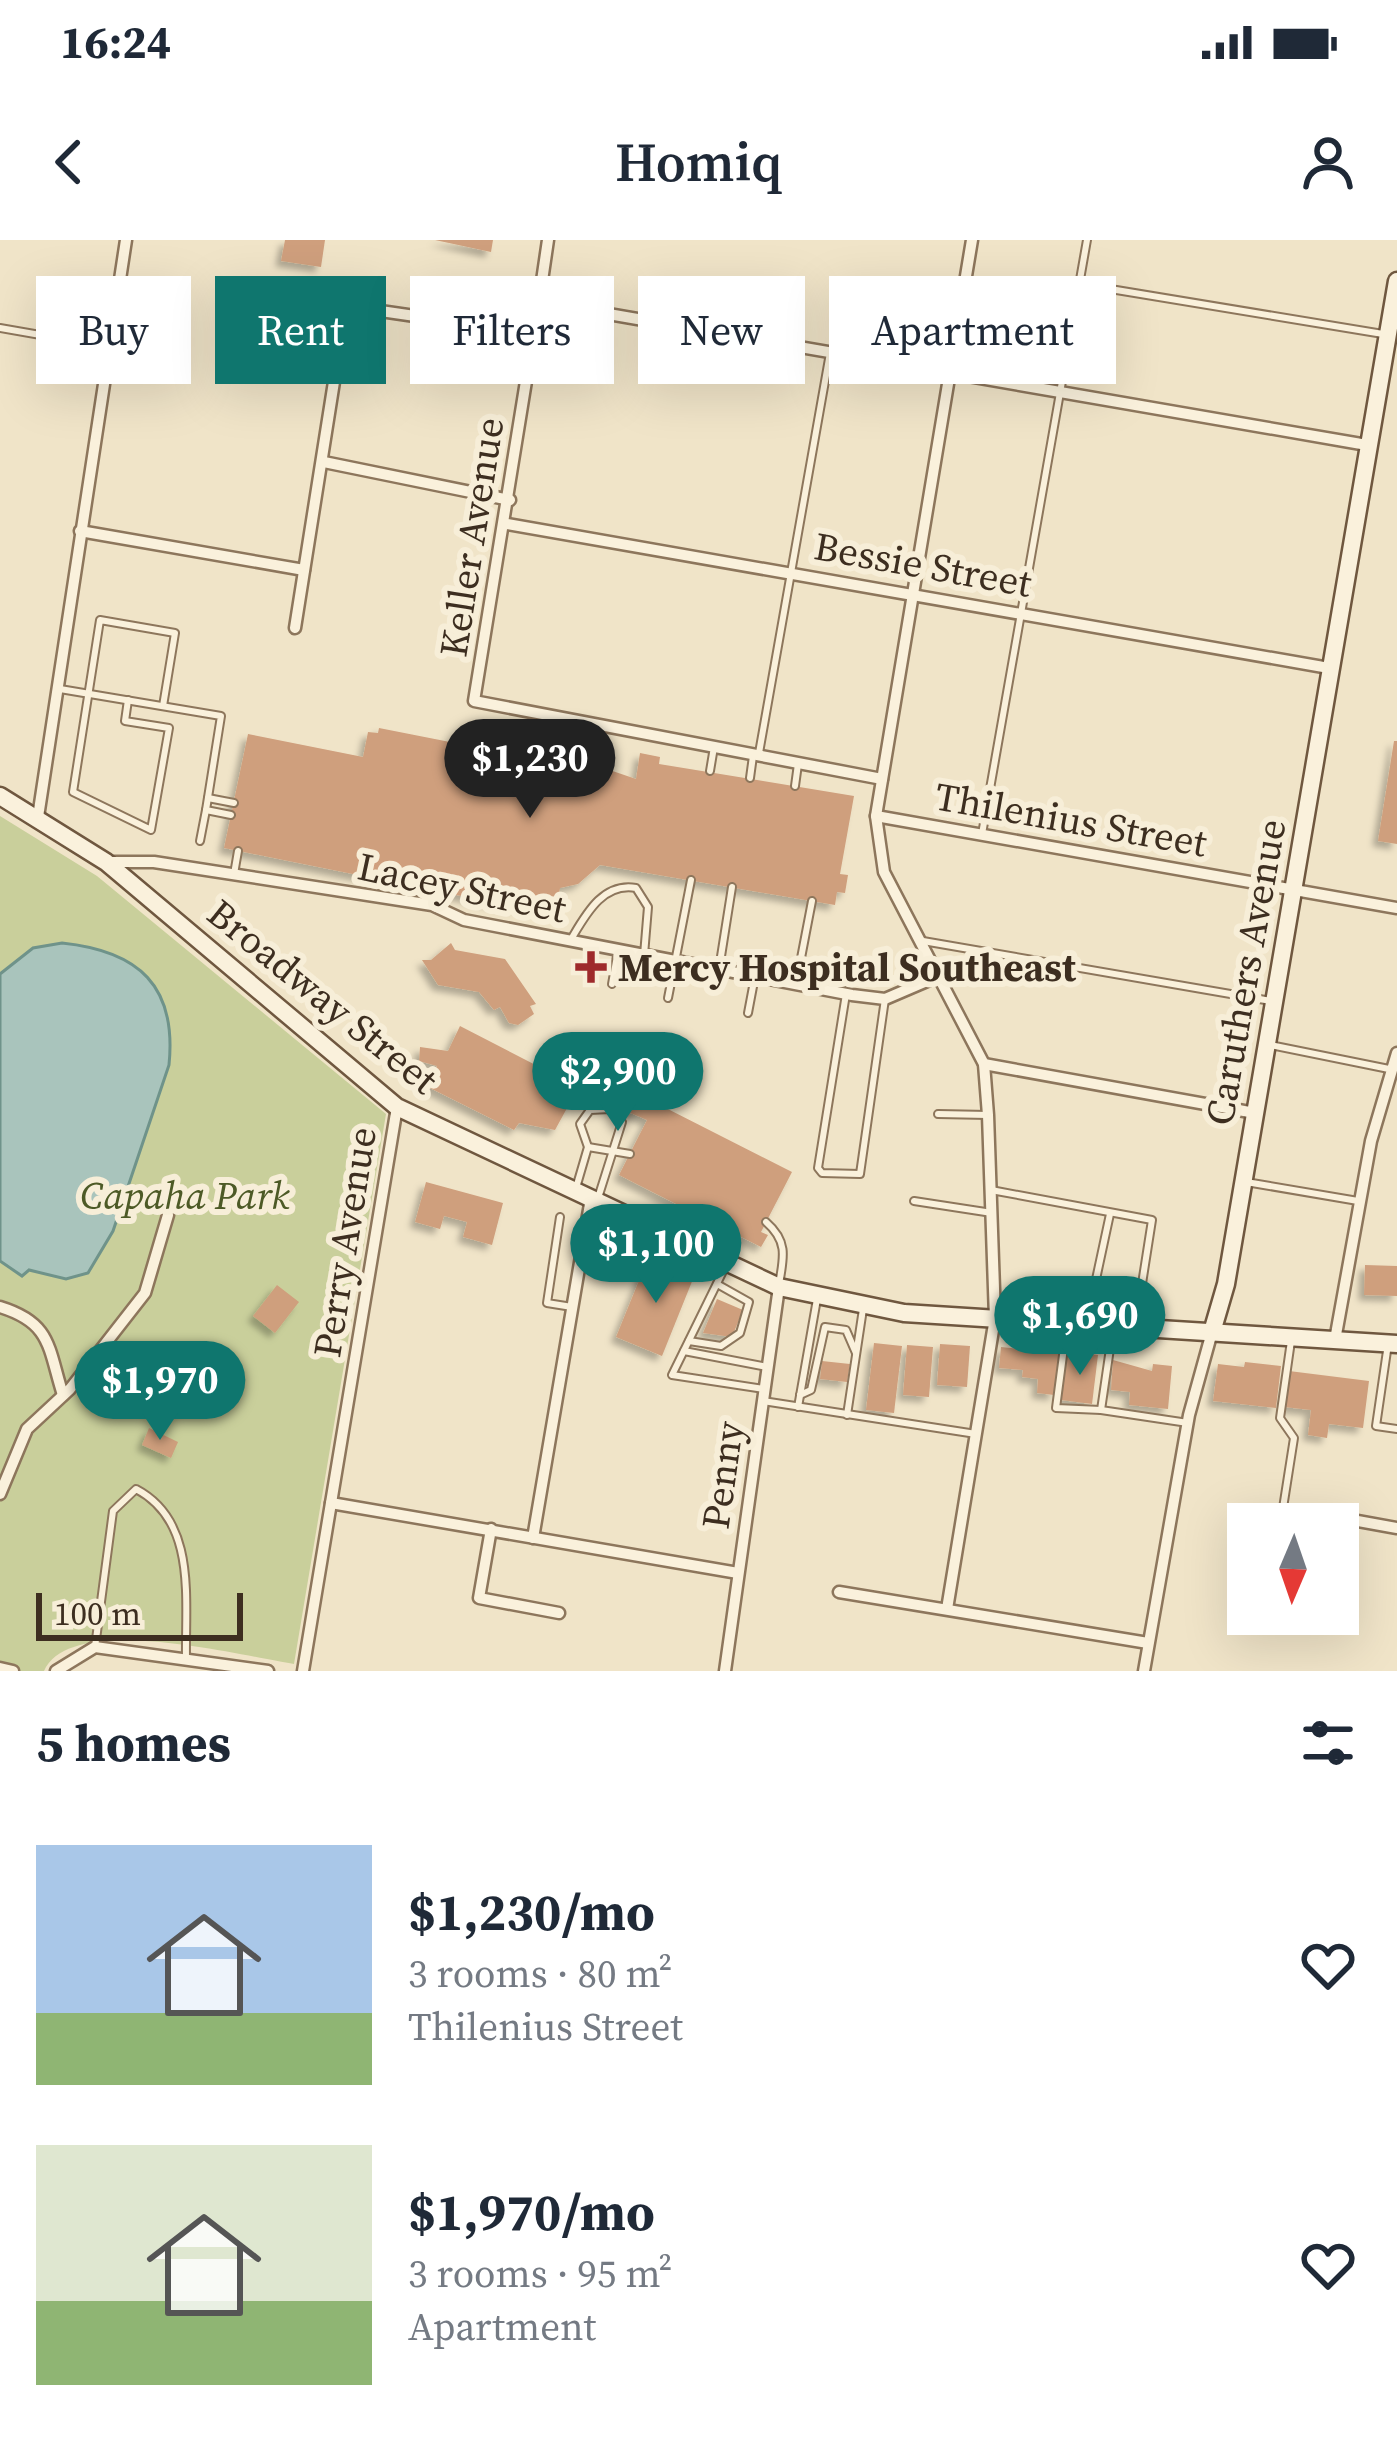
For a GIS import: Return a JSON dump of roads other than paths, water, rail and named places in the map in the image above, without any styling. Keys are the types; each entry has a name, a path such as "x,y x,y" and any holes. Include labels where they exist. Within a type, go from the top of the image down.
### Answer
{"main road":[{"name":"Caruthers Avenue","path":"1212,1332 1243,1182 1397,280"},
{"name":"Broadway Street","path":"0,796 106,862 397,1107 779,1288 863,1309 1393,1344"}],"street":[{"path":"120,276 126,240"},
{"name":"Keller Avenue","path":"543,276 548,240"},
{"path":"965,276 972,240"},
{"path":"296,628 346,306 410,316"},
{"path":"614,315 829,352"},
{"path":"38,817 103,384"},
{"name":"Keller Avenue","path":"474,701 527,384"},
{"path":"945,384 876,816 884,872 984,1064 995,1318 947,1609"},
{"path":"1016,384 1367,445"},
{"path":"324,462 510,500"},
{"name":"Bessie Street","path":"507,524 1329,668"},
{"path":"80,531 304,570"},
{"name":"Thilenius Street","path":"474,701 882,778"},
{"name":"Thilenius Street","path":"876,816 1397,908"},
{"name":"Lacey Street","path":"106,862 154,862 433,904 464,920 885,999"},
{"path":"885,999 941,975"},
{"path":"1335,1340 1360,1201 1389,1069 1397,1053"},
{"path":"984,1064 1255,1113"},
{"name":"Perry Avenue","path":"303,1671 397,1107"},
{"path":"533,1538 588,1197"},
{"path":"0,1494 27,1429 63,1396 145,1292 168,1215"},
{"name":"Penny","path":"725,1671 779,1288"},
{"path":"0,1307 31,1317 42,1329 63,1396"},
{"name":"Caruthers Avenue","path":"1144,1671 1187,1424 1212,1332"},
{"path":"331,1503 738,1574"},
{"path":"1359,1521 1397,1528"},
{"path":"490,1529 479,1598 559,1613"},
{"path":"839,1592 1148,1643"},
{"path":"56,1671 95,1647 268,1671"},
{"path":"0,1669 14,1671"}],"lane":[{"path":"1081,276 1087,240"},
{"path":"1116,290 1387,335"},
{"path":"0,328 36,334"},
{"path":"750,778 829,358"},
{"path":"982,834 1063,384"},
{"path":"128,700 125,721 169,728 151,830 74,792 100,620 176,633 163,706"},
{"path":"57,688 221,716 200,841"},
{"path":"710,771 714,747"},
{"path":"794,786 798,764"},
{"path":"208,798 233,803"},
{"path":"206,811 231,815"},
{"path":"234,874 238,851"},
{"path":"668,998 691,880"},
{"path":"570,941 596,901 627,886 636,888 648,907 644,955"},
{"path":"718,969 732,887"},
{"path":"796,984 812,901"},
{"path":"922,940 1274,1002"},
{"path":"612,984 618,950"},
{"path":"748,1012 755,976"},
{"path":"846,994 818,1168 848,1177 860,1174 885,999"},
{"path":"1267,1044 1389,1069"},
{"path":"608,1109 622,1122 616,1149 588,1197 588,1147 580,1124 590,1110 608,1109"},
{"path":"938,1114 988,1114"},
{"path":"588,1147 630,1154"},
{"path":"1243,1182 1360,1201"},
{"path":"991,1190 1151,1220 1135,1326"},
{"path":"914,1201 992,1213"},
{"path":"1111,1213 1095,1284 1139,1290"},
{"path":"560,1217 547,1303 572,1307"},
{"path":"766,1222 781,1235 785,1251 779,1288"},
{"path":"727,1263 672,1375 798,1407 976,1434"},
{"path":"688,1341 721,1346 740,1333 749,1302 718,1284"},
{"path":"798,1407 817,1298"},
{"path":"847,1415 863,1309"},
{"path":"1068,1322 1056,1408 1187,1424"},
{"path":"1101,1410 1114,1324"},
{"path":"800,1395 811,1390 825,1327 846,1330 856,1353"},
{"path":"1284,1503 1294,1438 1280,1418 1292,1338"},
{"path":"1393,1344 1376,1426 1397,1429"},
{"path":"684,1351 767,1367"},
{"path":"95,1647 113,1511 136,1489 160,1501 184,1550 186,1659"}],"water":[{"path":"62,943 112,954 147,977 159,994 170,1037 169,1065 113,1231 88,1273 66,1279 29,1270 22,1276 0,1261 0,974 33,948"}],"place":[{"name":"Mercy Hospital Southeast","path":"591,967"}],"park label":[{"name":"Capaha Park","path":"185,1195"}]}
